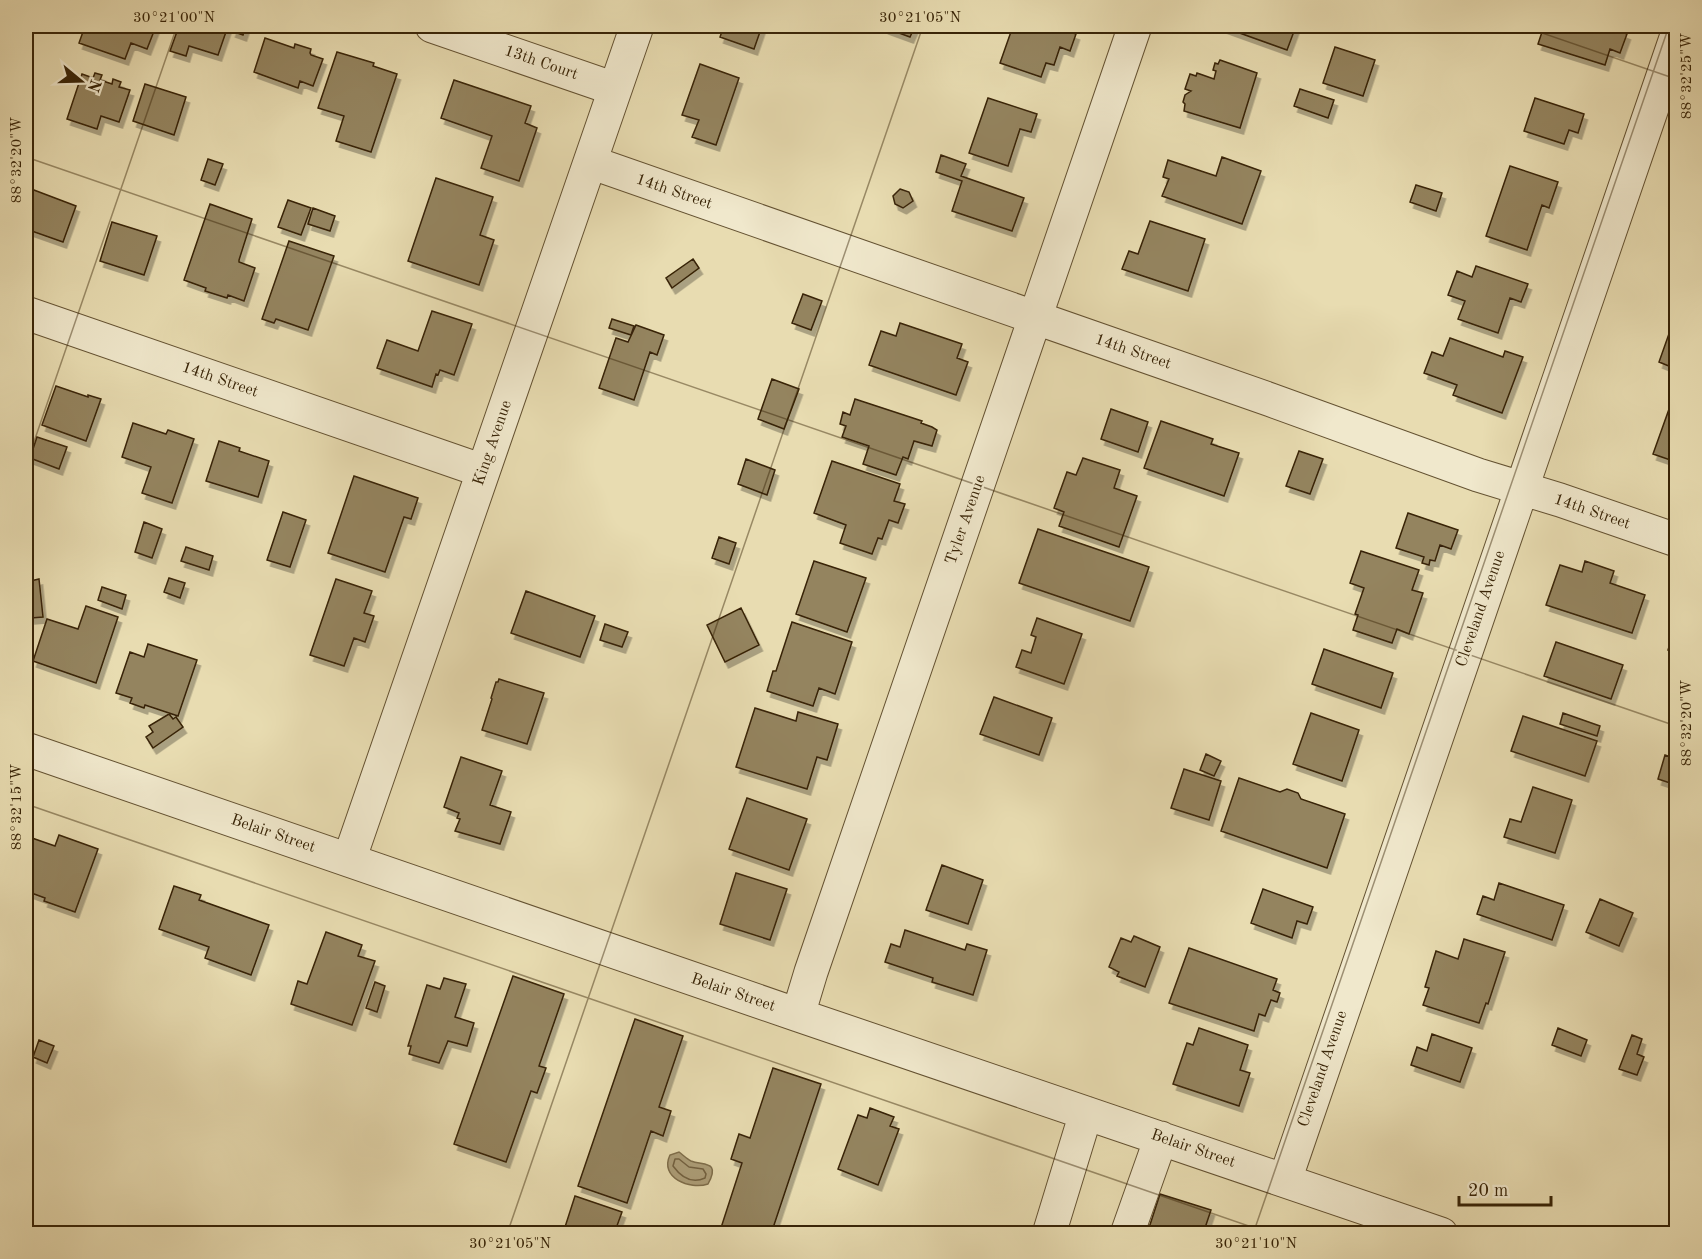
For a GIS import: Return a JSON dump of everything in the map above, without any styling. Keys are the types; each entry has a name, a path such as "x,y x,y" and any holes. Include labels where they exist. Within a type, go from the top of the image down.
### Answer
{"street":[{"name":"13th Court","path":"432,26 615,89"},
{"name":"King Avenue","path":"349,860 637,26"},
{"name":"Tyler Avenue","path":"798,1015 1135,26"},
{"name":"Cleveland Avenue","path":"1285,1180 1677,38"},
{"name":"14th Street","path":"590,162 1478,475 1677,540"},
{"name":"14th Street","path":"26,313 483,471"},
{"name":"Belair Street","path":"26,749 798,1015 1441,1233"},
{"path":"1049,1233 1086,1113"},
{"path":"1126,1233 1161,1138"}],"water":[{"path":"679,1152 691,1161 711,1167 713,1171 708,1184 685,1184 672,1176 668,1163 670,1155"}],"building":[{"path":"85,26 156,26 147,49 131,43 125,59 79,43"},
{"path":"179,26 228,26 218,55 189,46 186,56 170,51"},
{"path":"234,26 246,26 243,35 232,31"},
{"path":"724,26 762,26 754,49 720,37"},
{"path":"885,26 915,26 910,37 885,28"},
{"path":"1013,26 1052,26 1076,34 1070,51 1060,47 1054,65 1046,63 1041,77 1000,63"},
{"path":"1220,26 1296,26 1287,50"},
{"path":"1544,26 1613,26 1612,28 1627,34 1620,53 1610,49 1605,65 1538,44"},
{"path":"265,38 294,48 295,44 311,49 311,55 323,59 313,86 300,81 298,88 254,72"},
{"path":"1335,47 1375,60 1363,96 1323,83"},
{"path":"337,52 374,63 373,66 397,74 371,152 336,141 344,116 318,108"},
{"path":"1220,60 1257,73 1240,128 1184,111 1185,95 1191,91 1185,89 1190,74 1196,76 1197,73 1214,79 1215,63 1218,64"},
{"path":"700,64 739,78 716,145 692,137 699,120 682,115"},
{"path":"95,73 102,75 100,80 112,84 113,79 121,82 119,87 130,90 119,122 101,116 97,129 67,119 82,74 93,78"},
{"path":"454,80 531,106 525,123 537,128 519,181 481,168 492,136 441,118"},
{"path":"145,84 186,97 174,135 133,121"},
{"path":"1300,89 1334,100 1328,118 1294,106"},
{"path":"988,98 1037,114 1031,132 1020,129 1008,166 969,153"},
{"path":"1535,98 1584,114 1578,133 1569,130 1564,144 1524,131"},
{"path":"941,155 966,164 961,176 1024,198 1012,231 952,211 962,181 936,172"},
{"path":"1222,157 1261,171 1242,224 1162,196 1169,179 1163,177 1168,160 1216,176"},
{"path":"208,159 223,164 215,185 201,180"},
{"path":"1510,166 1558,182 1549,208 1542,205 1527,250 1486,236"},
{"path":"436,178 493,197 480,235 494,240 479,285 408,261"},
{"path":"1416,185 1442,193 1436,211 1410,202"},
{"path":"26,187 76,206 63,242 26,229"},
{"path":"900,189 909,192 913,201 903,208 895,204 893,196"},
{"path":"288,200 311,208 301,235 278,227"},
{"path":"210,204 252,219 239,260 255,268 244,301 228,295 227,298 205,291 206,288 184,280"},
{"path":"313,208 335,216 330,231 308,224"},
{"path":"1150,221 1205,239 1188,291 1122,269 1129,251 1138,254"},
{"path":"112,222 157,236 144,275 100,261"},
{"path":"289,241 334,256 308,330 276,319 274,323 262,319"},
{"path":"693,259 699,268 672,288 666,278"},
{"path":"1476,266 1528,284 1521,302 1510,298 1498,333 1458,319 1465,301 1448,295 1457,271 1472,277"},
{"path":"803,294 822,301 811,330 792,323"},
{"path":"432,311 472,324 454,375 440,370 438,375 436,374 432,387 377,368 387,340 418,351"},
{"path":"1676,314 1676,369 1659,362"},
{"path":"612,319 634,326 631,335 609,328"},
{"path":"900,323 962,344 957,358 968,362 956,395 869,365 881,331 896,336"},
{"path":"636,325 664,335 657,355 650,352 634,400 599,388 616,338 628,342"},
{"path":"1450,338 1503,357 1505,351 1523,357 1502,413 1453,395 1457,385 1424,373 1432,352 1443,356"},
{"path":"772,379 799,389 784,429 758,419"},
{"path":"56,386 101,399 86,441 42,425"},
{"path":"1673,398 1676,400 1676,462 1653,454"},
{"path":"855,399 922,421 921,423 937,430 932,446 914,441 908,459 903,457 896,475 863,464 869,446 842,437 846,426 840,424 843,412 850,415"},
{"path":"1111,409 1148,422 1138,452 1101,439"},
{"path":"1161,421 1213,439 1211,444 1239,453 1224,496 1144,468"},
{"path":"133,423 166,434 168,430 194,439 172,503 142,493 151,467 122,457"},
{"path":"37,437 67,447 59,469 30,458"},
{"path":"219,441 240,448 239,451 269,461 258,497 206,481"},
{"path":"1299,451 1323,459 1310,494 1286,486"},
{"path":"1083,458 1120,470 1114,488 1137,496 1119,547 1059,526 1064,512 1054,508 1067,472 1076,475"},
{"path":"746,459 775,470 767,495 738,484"},
{"path":"832,461 900,484 894,501 905,504 898,523 889,520 882,539 878,538 872,554 840,543 846,525 814,513"},
{"path":"354,476 418,498 411,519 404,517 385,572 328,553"},
{"path":"283,512 306,520 290,567 267,560"},
{"path":"1408,513 1458,530 1451,549 1440,545 1435,561 1430,560 1429,565 1422,563 1424,557 1396,548"},
{"path":"144,522 162,529 152,558 135,552"},
{"path":"1038,529 1149,567 1130,621 1019,583"},
{"path":"719,537 736,543 729,564 712,558"},
{"path":"186,547 213,556 209,570 181,561"},
{"path":"1361,551 1419,570 1412,590 1423,593 1409,634 1397,629 1392,643 1353,630 1358,615 1355,614 1364,588 1350,583"},
{"path":"814,561 866,578 847,632 796,614"},
{"path":"1585,561 1614,571 1610,583 1645,595 1632,633 1546,605 1560,565 1582,572"},
{"path":"169,578 185,583 180,598 164,592"},
{"path":"39,579 43,617 31,618 30,607 26,607 26,582"},
{"path":"336,579 372,591 364,613 374,616 365,642 354,638 344,666 310,655"},
{"path":"102,587 126,595 122,609 98,600"},
{"path":"526,591 595,616 580,657 511,633"},
{"path":"86,606 118,617 96,683 33,661 47,619 78,629"},
{"path":"741,608 759,645 725,662 707,625"},
{"path":"1037,618 1082,634 1064,684 1016,667 1022,650 1031,653 1036,637 1031,635"},
{"path":"792,622 852,642 835,694 819,688 813,706 767,691"},
{"path":"605,624 628,632 622,647 600,640"},
{"path":"1676,625 1676,653 1668,650"},
{"path":"1556,642 1623,665 1611,699 1544,676"},
{"path":"148,644 197,660 178,716 145,705 144,708 130,703 132,698 116,693 130,652 144,657"},
{"path":"1324,649 1393,673 1381,708 1312,684"},
{"path":"499,679 544,693 527,744 482,730 496,682"},
{"path":"994,697 1052,718 1039,755 980,734"},
{"path":"755,708 796,721 798,712 838,724 827,760 817,757 807,789 736,767"},
{"path":"1311,713 1359,730 1342,781 1293,764"},
{"path":"1563,713 1600,726 1597,736 1560,724"},
{"path":"169,714 173,719 176,717 183,727 153,748 146,737 153,732 149,726"},
{"path":"1523,716 1597,741 1585,776 1511,751"},
{"path":"1206,754 1221,761 1214,776 1200,770"},
{"path":"1665,755 1676,759 1676,785 1658,779"},
{"path":"461,757 502,771 490,805 511,812 500,844 455,831 460,819 457,818 459,813 444,807"},
{"path":"1184,769 1221,781 1209,820 1171,808"},
{"path":"1239,778 1280,792 1287,789 1298,793 1301,799 1345,814 1327,868 1221,831"},
{"path":"1533,787 1572,800 1555,853 1504,837 1510,819 1521,822"},
{"path":"747,798 807,819 789,870 729,849"},
{"path":"59,835 98,849 75,912 44,901 45,898 26,891 26,856 32,838 55,846"},
{"path":"942,865 983,880 968,924 926,910"},
{"path":"736,873 787,889 770,940 720,924"},
{"path":"1499,883 1564,905 1552,940 1477,914 1483,896 1494,900"},
{"path":"174,886 201,895 199,900 269,925 251,975 205,958 209,947 159,929"},
{"path":"1263,889 1313,907 1307,924 1297,921 1292,938 1251,923"},
{"path":"1600,899 1633,913 1619,946 1586,932"},
{"path":"905,930 965,950 967,944 987,950 973,995 932,982 933,978 885,962 891,944 900,947"},
{"path":"326,932 362,945 358,956 375,961 352,1025 291,1004 298,981 307,984"},
{"path":"1134,936 1160,947 1145,987 1117,976 1119,972 1109,967 1121,938 1131,942"},
{"path":"1464,939 1505,952 1488,1004 1486,1003 1479,1023 1423,1005 1429,988 1425,987 1436,951 1458,959"},
{"path":"1189,948 1277,979 1273,990 1280,993 1277,1002 1271,1000 1265,1016 1259,1014 1254,1031 1169,1003"},
{"path":"513,976 564,994 539,1066 546,1068 537,1093 531,1091 506,1162 454,1144"},
{"path":"444,978 466,984 455,1017 474,1023 467,1046 448,1041 439,1063 409,1054 411,1046 408,1046 427,985 440,989"},
{"path":"375,982 385,986 377,1012 366,1008"},
{"path":"635,1019 683,1036 659,1107 671,1111 663,1136 651,1131 627,1203 578,1186"},
{"path":"1199,1028 1248,1045 1240,1070 1250,1073 1239,1106 1173,1084 1187,1043 1193,1045"},
{"path":"1558,1028 1587,1040 1581,1056 1552,1045"},
{"path":"1432,1034 1472,1048 1460,1082 1411,1065 1417,1047 1427,1051"},
{"path":"1632,1035 1642,1039 1637,1054 1644,1057 1637,1075 1619,1069"},
{"path":"39,1040 54,1046 47,1063 33,1057"},
{"path":"773,1068 821,1084 771,1234 719,1234 742,1163 731,1159 739,1134 750,1138"},
{"path":"870,1108 894,1117 890,1126 899,1129 878,1185 838,1169 858,1115 867,1118"},
{"path":"1160,1194 1211,1210 1203,1234 1147,1234"},
{"path":"575,1196 622,1212 614,1234 583,1234 565,1227"},
{"path":"34,1227 52,1234 32,1234"}]}
